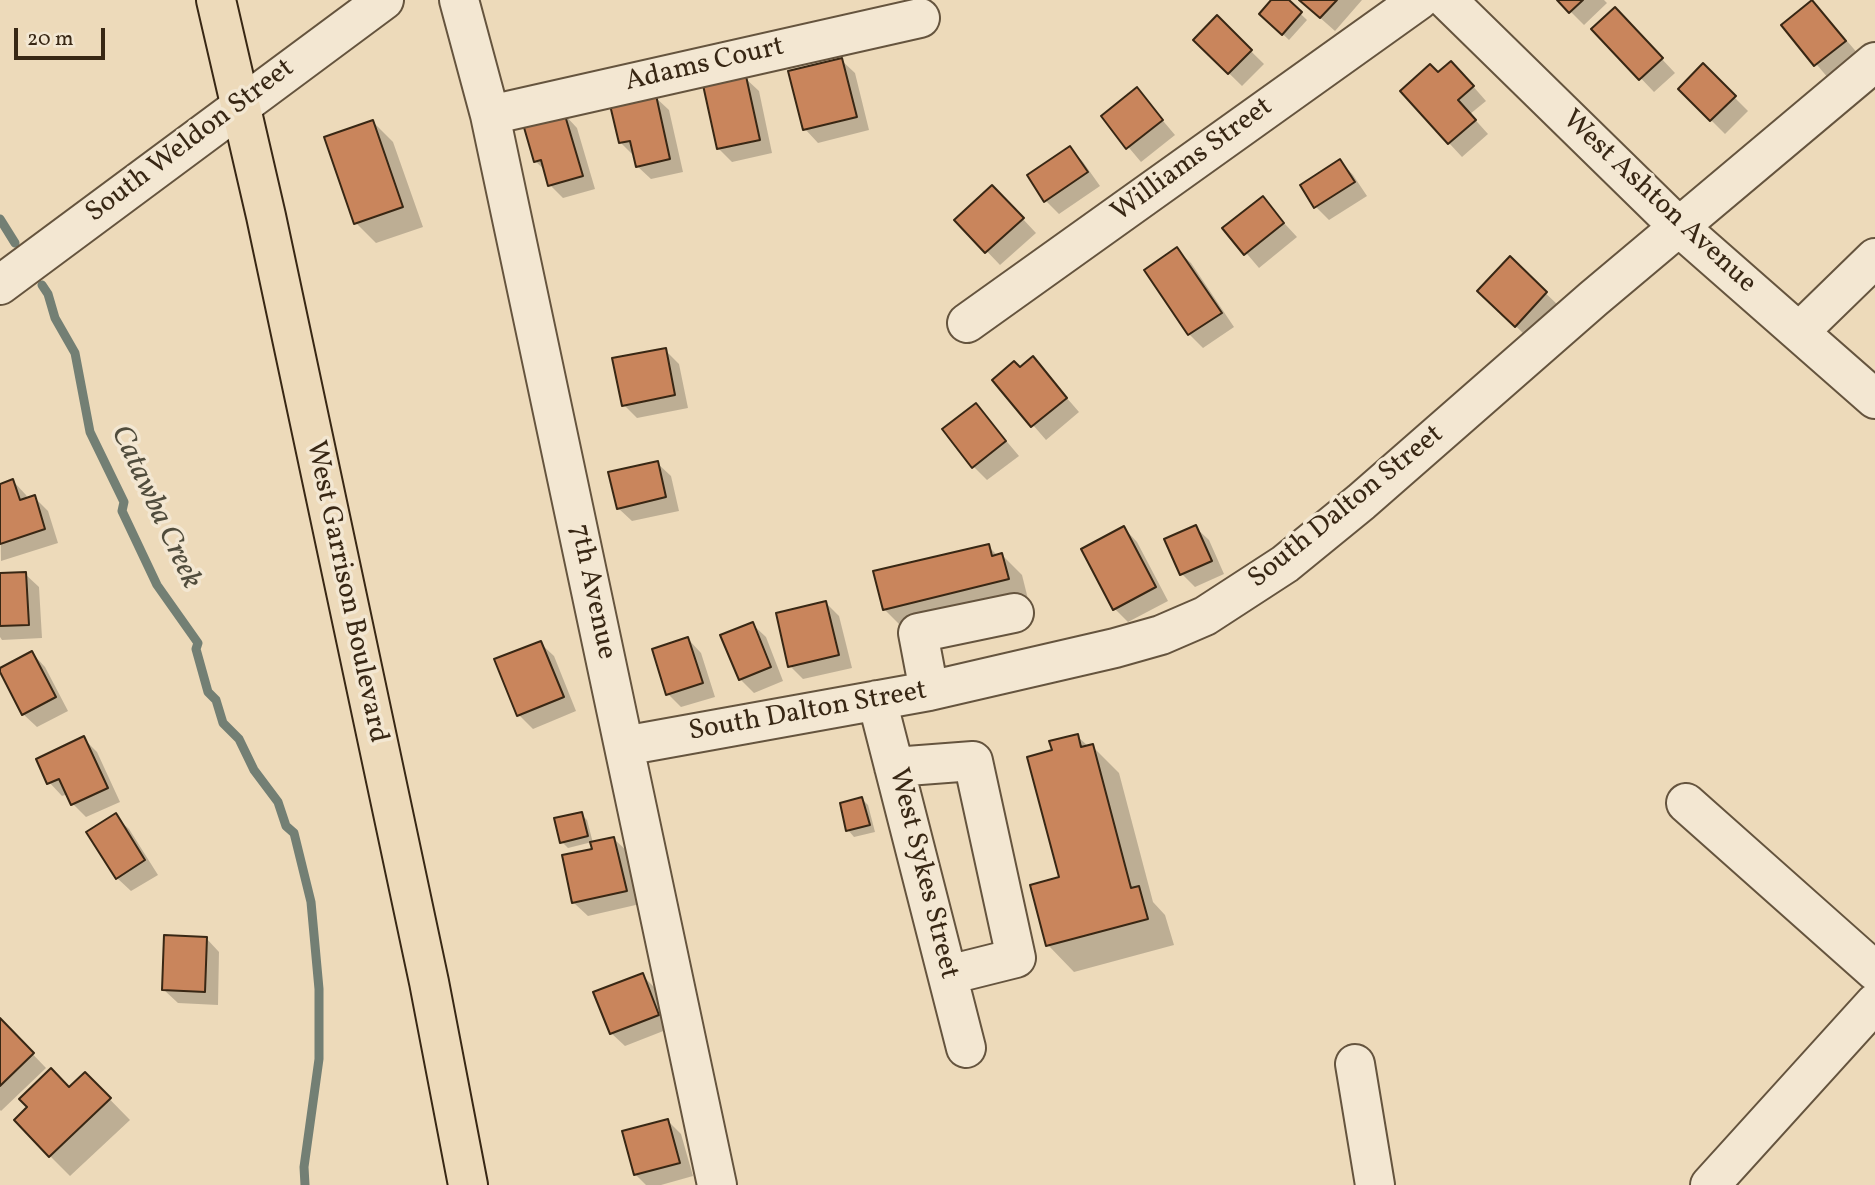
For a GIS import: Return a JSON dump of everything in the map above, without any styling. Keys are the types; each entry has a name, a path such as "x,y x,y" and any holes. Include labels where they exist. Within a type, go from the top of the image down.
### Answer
{"main road":[{"name":"West Garrison Boulevard","path":"216,0 429,982 468,1185"}],"street":[{"name":"South Weldon Street","path":"0,285 383,0"},
{"name":"7th Avenue","path":"459,0 489,115 717,1185"},
{"name":"Williams Street","path":"967,323 1419,0"},
{"name":"West Ashton Avenue","path":"1447,0 1678,226 1875,399"},
{"name":"Adams Court","path":"489,115 920,18"},
{"name":"South Dalton Street","path":"624,746 929,691 1115,648 1161,635 1205,616 1285,564 1361,502 1678,226 1875,62"},
{"path":"1799,332 1875,258"},
{"path":"929,691 918,633 1014,613"},
{"name":"West Sykes Street","path":"877,700 967,1048"},
{"path":"894,767 973,761 1016,958 948,975"},
{"path":"1686,803 1875,971"},
{"path":"1710,1185 1875,1003"},
{"path":"1355,1064 1375,1185"}],"building":[{"path":"1271,0 1289,0 1302,12 1282,35 1259,14"},
{"path":"1299,0 1337,0 1320,18"},
{"path":"1557,0 1583,0 1569,13"},
{"path":"1812,0 1846,41 1814,66 1781,25"},
{"path":"1615,7 1663,58 1639,80 1591,29"},
{"path":"1217,15 1252,50 1228,74 1193,40"},
{"path":"842,58 857,117 803,130 788,71"},
{"path":"1451,61 1474,86 1458,100 1476,120 1448,144 1400,91 1430,64 1438,72"},
{"path":"1703,63 1736,96 1710,121 1678,89"},
{"path":"746,76 760,140 717,149 703,85"},
{"path":"1137,87 1163,120 1126,149 1101,116"},
{"path":"656,95 670,159 636,167 630,141 619,143 610,105"},
{"path":"564,112 583,176 548,186 541,160 534,162 523,124"},
{"path":"373,120 403,207 354,224 324,137"},
{"path":"1070,146 1088,172 1044,202 1027,175"},
{"path":"1340,159 1355,182 1314,208 1300,185"},
{"path":"992,185 1024,218 985,253 954,220"},
{"path":"1263,196 1284,223 1244,255 1222,228"},
{"path":"1177,247 1222,313 1188,335 1144,270"},
{"path":"1510,256 1547,292 1515,327 1477,291"},
{"path":"666,348 675,395 622,406 612,358"},
{"path":"1033,356 1067,398 1031,427 992,380 1014,361 1020,367"},
{"path":"976,403 1006,441 972,468 942,429"},
{"path":"658,461 666,497 617,509 608,472"},
{"path":"13,479 20,500 35,495 45,529 0,544 0,484"},
{"path":"1196,525 1212,561 1180,575 1164,539"},
{"path":"1124,526 1156,587 1113,610 1081,549"},
{"path":"989,544 992,556 1002,553 1009,579 883,610 873,571"},
{"path":"26,572 29,625 0,626 0,573"},
{"path":"826,601 839,655 788,667 776,613"},
{"path":"753,622 771,667 739,680 720,635"},
{"path":"688,637 703,683 666,695 652,649"},
{"path":"541,641 564,697 517,716 494,659"},
{"path":"32,651 56,697 22,715 0,668"},
{"path":"1078,734 1081,747 1093,744 1131,888 1139,886 1148,919 1046,946 1030,885 1059,877 1027,757 1052,750 1049,741"},
{"path":"84,736 108,788 71,805 59,779 47,784 36,759"},
{"path":"862,797 870,825 846,831 840,803"},
{"path":"582,812 588,836 560,843 554,818"},
{"path":"116,813 145,860 116,879 86,832"},
{"path":"614,837 627,891 572,903 562,855 592,849 590,842"},
{"path":"164,935 207,937 205,992 162,990"},
{"path":"643,973 659,1015 610,1034 593,992"},
{"path":"0,1018 34,1053 0,1086"},
{"path":"51,1068 69,1087 85,1072 111,1098 49,1157 14,1120 27,1107 19,1099"},
{"path":"668,1119 680,1163 634,1175 622,1131"}],"waterway":[{"name":"Catawba Creek","path":"0,219 15,243"},
{"name":"Catawba Creek","path":"42,285 48,294 55,318 75,353 90,432 124,502 122,511 157,585 198,643 196,649 208,692 216,700 223,723 239,739 254,770 278,802 286,826 294,833 311,902 319,989 319,1059 304,1167 305,1185"}]}
